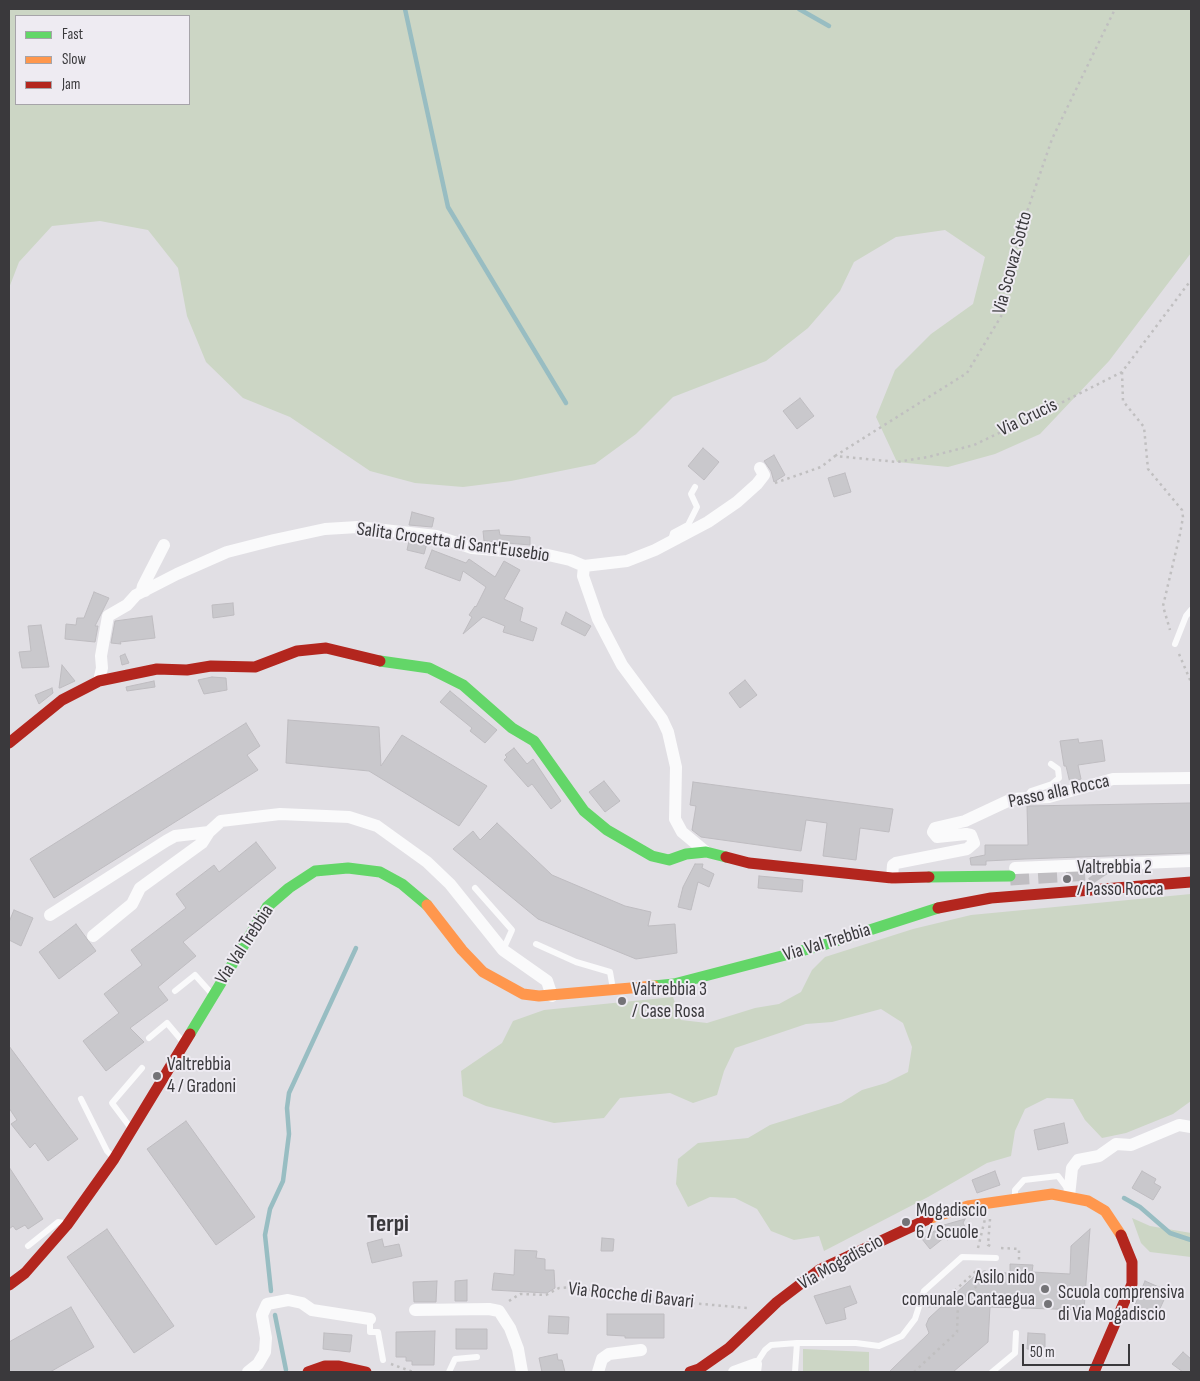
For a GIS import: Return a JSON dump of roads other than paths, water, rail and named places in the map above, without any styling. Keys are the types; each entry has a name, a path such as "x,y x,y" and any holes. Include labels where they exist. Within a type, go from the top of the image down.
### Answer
{"street":[{"name":"Salita Crocetta di Sant'Eusebio","path":"99,681 108,616 127,605 136,595 227,552 333,528 358,527 436,536 472,548 548,555 584,566 627,561 671,542 708,522 737,502 764,475 760,468"},
{"path":"145,591 142,590 143,586 164,544"},
{"path":"584,566 583,576 598,619 622,665 662,719 672,742 676,767 675,820 682,832 706,852"},
{"path":"9,743 62,700 99,681 157,669 255,667 272,659 312,648 326,648 386,662 412,664 429,668 463,686 512,728 534,741 584,811 607,830 652,856 659,858 669,860 686,854 706,852 749,863 892,878 1012,872 1090,865 1191,861"},
{"name":"Passo alla Rocca","path":"892,878 892,868 896,863 972,847 974,843 971,835 935,835 935,828 939,825 965,821 1012,799 1050,797 1113,779 1191,778"},
{"path":"93,936 132,904 140,888 202,843 209,832 221,821 228,818 280,814 349,817 377,826 427,862 450,884 503,950 547,981 552,996"},
{"path":"50,915 175,836 209,832"},
{"name":"Via Val Trebbia","path":"9,1285 25,1272 67,1225 114,1159 266,907 288,888 315,871 348,868 380,872 402,884 423,901 462,950 483,972 523,994 552,996 674,984 820,946 942,907 991,898 1100,884 1191,882"},
{"path":"1069,1196 1072,1168 1078,1160 1099,1156 1116,1144 1131,1144 1179,1125 1191,1127"},
{"name":"Via Mogadiscio","path":"690,1372 699,1369 729,1348 776,1302 819,1270 936,1216 968,1206 1022,1200 1052,1194 1088,1201 1105,1211 1119,1229 1132,1262 1132,1284 1094,1372"},
{"path":"248,1372 258,1364 265,1352 266,1338 262,1315 268,1304 288,1300 302,1303 312,1310 370,1319"},
{"path":"415,1310 498,1311 510,1328 518,1350 522,1372"},
{"path":"598,1372 602,1359 609,1354 641,1350"},
{"path":"308,1372 325,1366 339,1366 366,1372"},
{"path":"734,1372 756,1368"}],"lane":[{"path":"671,542 671,535 688,525 698,507 691,494 695,487"},
{"path":"1175,644 1186,616 1191,610"},
{"path":"1026,797 1031,791 1052,784 1059,778 1058,769 1051,764"},
{"path":"475,888 512,930 503,950"},
{"path":"536,944 576,962 610,972 613,991"},
{"name":"Via Val Trebbia","path":"175,990 195,975 213,995"},
{"path":"149,1038 167,1023 184,1043"},
{"path":"132,1130 112,1103 142,1068"},
{"path":"81,1100 107,1151 114,1159"},
{"path":"1022,1200 1016,1190 1024,1180 1051,1176 1058,1176 1064,1181 1069,1196"},
{"path":"28,1246 58,1222 67,1225"},
{"path":"756,1368 765,1350 771,1345 856,1343 880,1346 902,1336 915,1320 924,1291 962,1257 996,1258"},
{"path":"370,1319 370,1332 378,1332 378,1345 383,1360"},
{"path":"992,1372 1015,1353 1016,1333"},
{"path":"795,1372 797,1343"},
{"path":"450,1372 455,1358 477,1357"}],"waterway":[{"path":"405,9 448,207 566,403"},
{"path":"799,9 829,26"},
{"path":"271,1291 265,1235 270,1209 283,1181 289,1134 287,1108 289,1093 356,948"},
{"path":"1124,1198 1140,1207 1170,1233 1191,1240"},
{"path":"275,1315 286,1370"}],"tunnel":[{"path":"1010,876 1091,871 1096,873 1100,879"}],"place":[{"name":"Valtrebbia 2 / Passo Rocca","path":"1067,879"},
{"name":"Valtrebbia 3 / Case Rosa","path":"622,1001"},
{"name":"Valtrebbia 4 / Gradoni","path":"157,1076"},
{"name":"Mogadiscio 6 / Scuole","path":"906,1222"},
{"name":"Asilo nido comunale Cantaegua","path":"1045,1289"},
{"name":"Scuola comprensiva di Via Mogadiscio","path":"1048,1304"}],"district":[{"name":"Terpi","path":"388,1225"}]}
